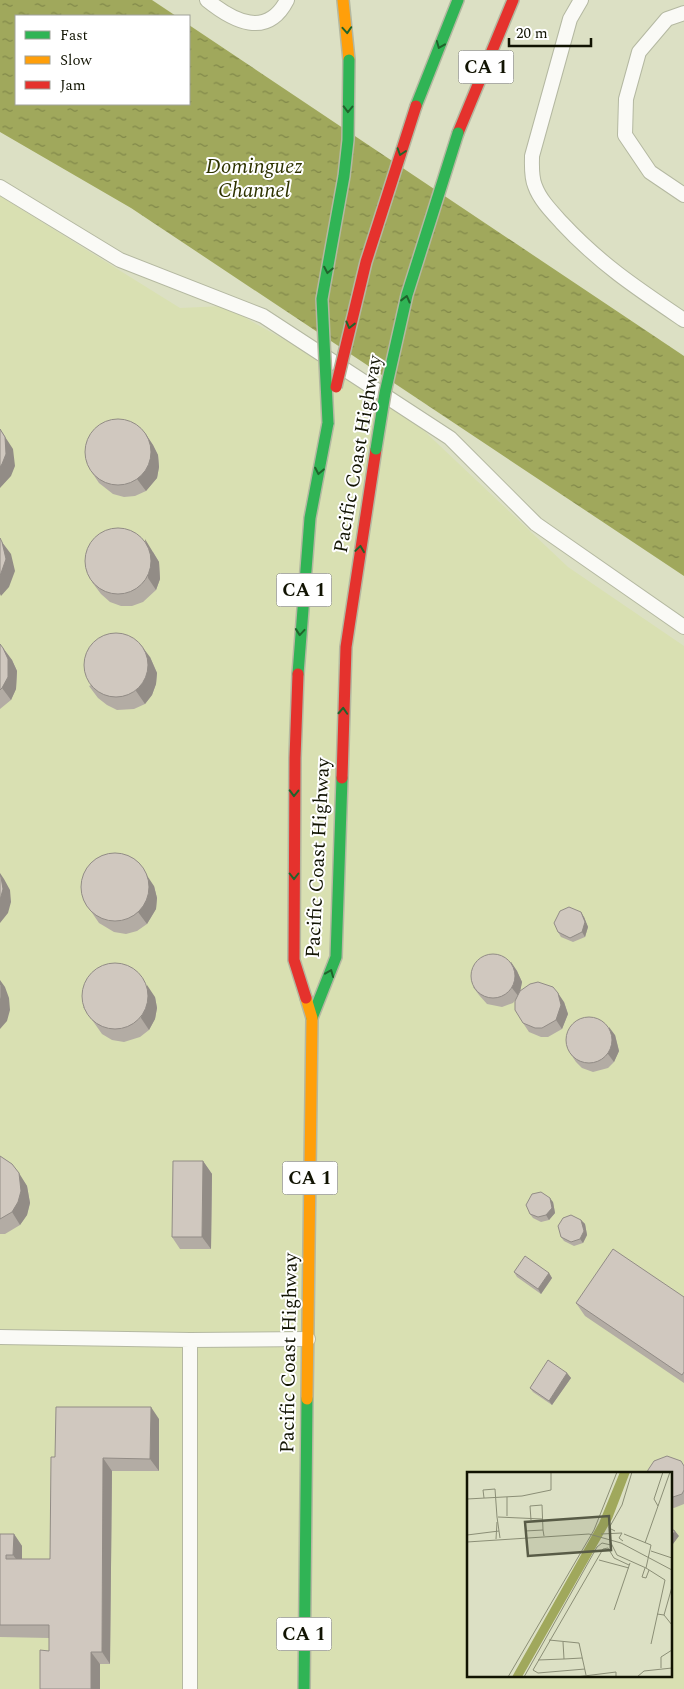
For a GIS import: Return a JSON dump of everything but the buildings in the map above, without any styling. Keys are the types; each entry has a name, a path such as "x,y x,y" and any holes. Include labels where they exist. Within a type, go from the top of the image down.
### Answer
{"highway":[{"path":"328,423 322,299 339,213 348,140 349,60 343,0"},
{"name":"Pacific Coast Highway","path":"304,1689 312,1018 294,960 294,827 299,643 310,518 328,423 366,262 416,106 458,0"},
{"name":"Pacific Coast Highway","path":"312,1018 336,957 346,647 385,393 407,295 458,133 514,3"}],"lane":[{"path":"207,0 231,17 256,24 272,19 283,9 287,0"},
{"path":"581,0 570,19 532,156 532,174 535,187 549,210 593,255 618,276 684,320"},
{"path":"684,13 667,19 639,52 626,99 625,135 650,172 684,195"},
{"path":"0,187 120,260 263,316 450,438 536,524 684,627"},
{"path":"0,1337 190,1340 308,1339"},
{"path":"190,1340 190,1689"}],"shaded area":[{"path":"0,196 180,308 224,306 294,345 420,427 568,567 684,646 684,1689 0,1689"}],"water":[{"name":"Dominguez Channel","path":"0,0 152,0 174,15 15,15 15,105 190,105 190,26 684,356 684,576 131,208 0,132"}],"traffic: fast":[{"path":"416,106 458,0"},
{"path":"328,423 322,299 344,176 348,140 349,60"},
{"path":"376,449 385,393 407,295 458,133"},
{"path":"298,674 310,518 328,423"},
{"path":"312,1018 336,957 342,778"},
{"path":"304,1689 307,1399"}],"traffic: slow":[{"path":"343,0 349,60"},
{"path":"306,998 312,1018 307,1399"}],"traffic: jam":[{"path":"458,133 513,0"},
{"path":"336,387 366,262 416,106"},
{"path":"342,778 346,647 376,449"},
{"path":"298,674 295,758 294,960 306,998"}]}
